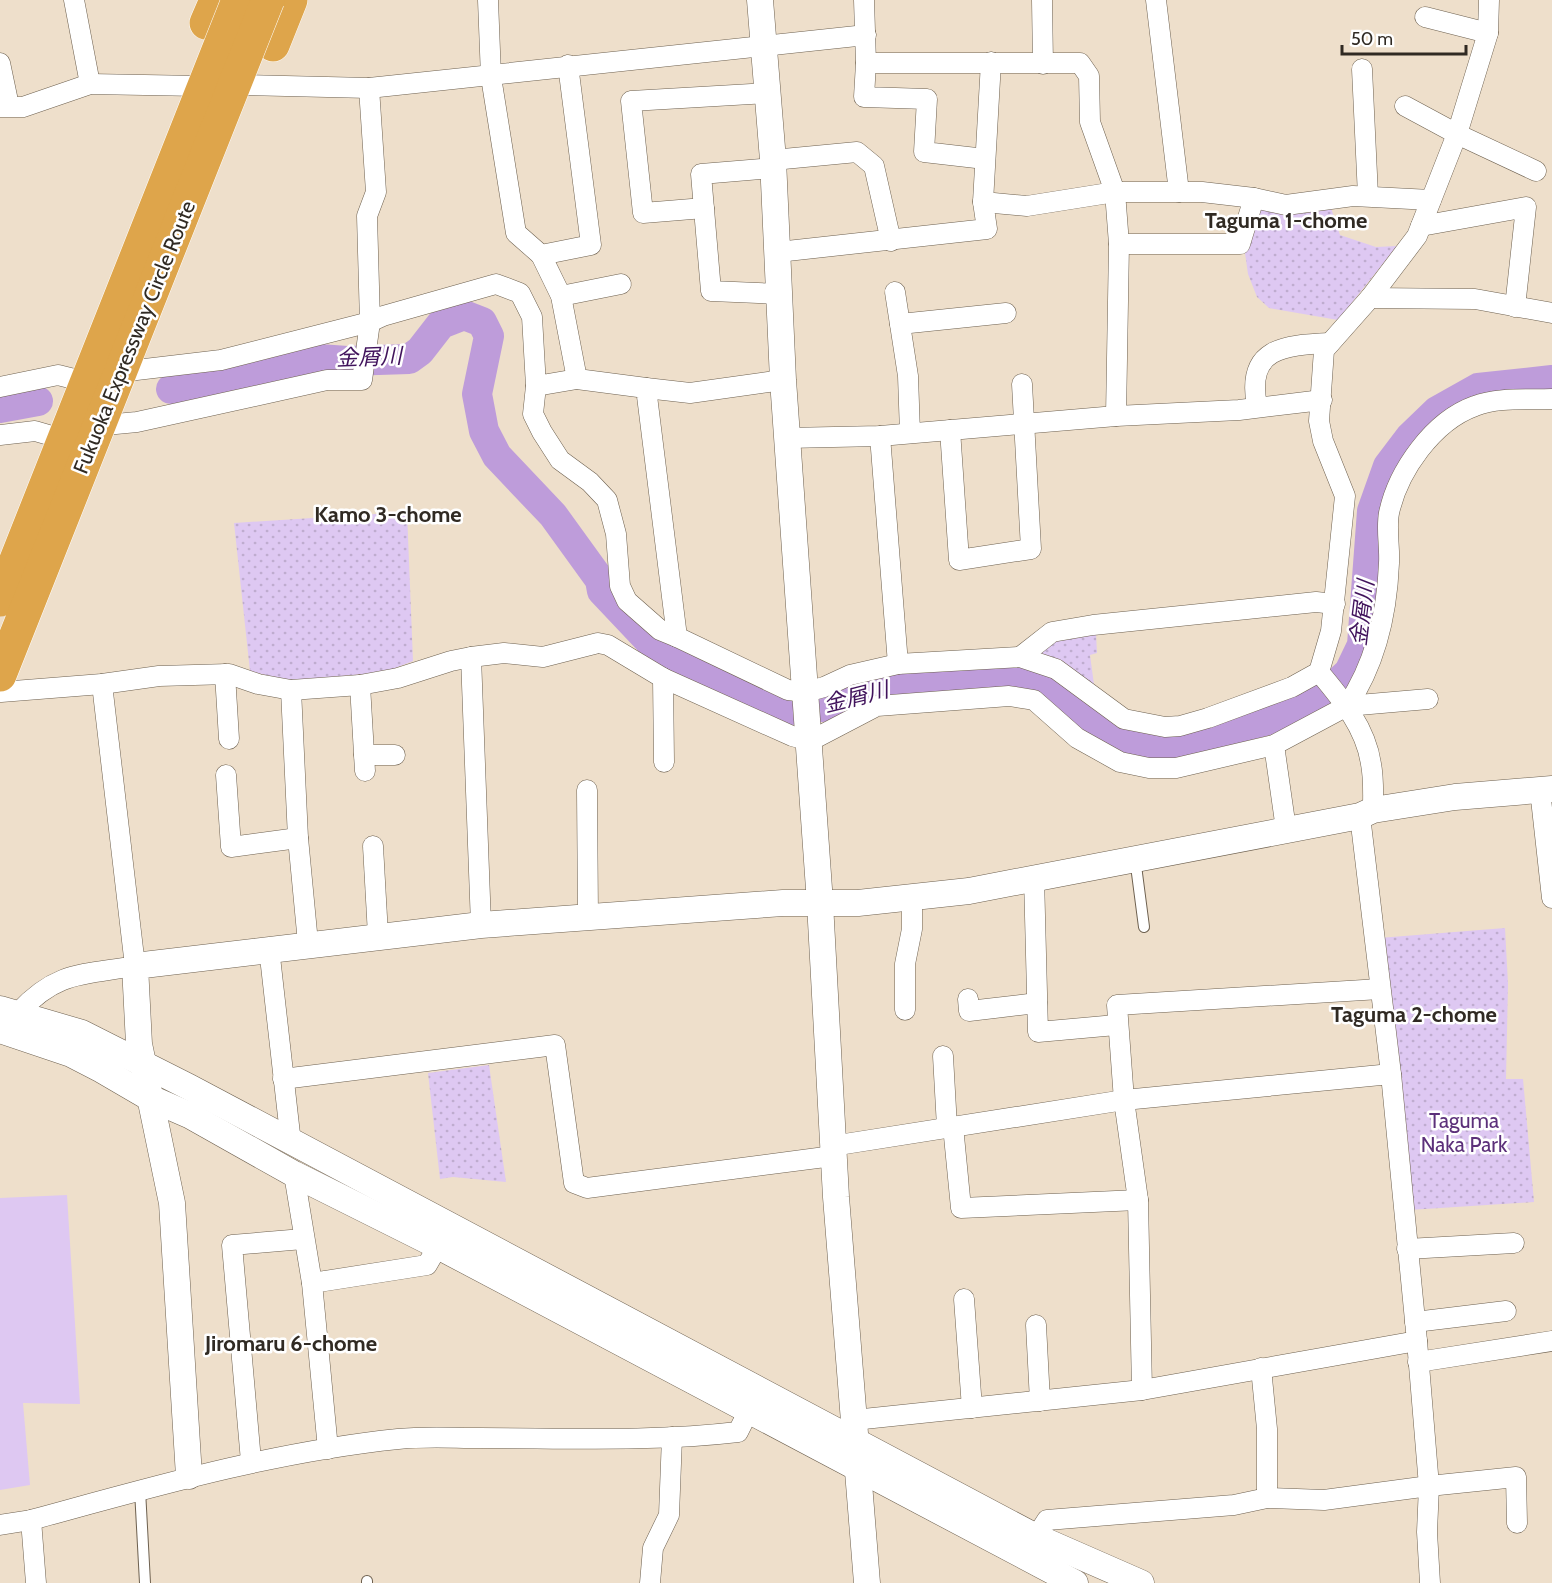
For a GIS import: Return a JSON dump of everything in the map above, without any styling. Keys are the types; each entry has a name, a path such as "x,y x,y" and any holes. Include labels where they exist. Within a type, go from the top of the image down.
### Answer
{"highway":[{"path":"59,445 216,0"},
{"name":"Fukuoka Expressway Circle Route","path":"0,600 59,445 238,0"},
{"name":"Fukuoka Expressway Circle Route","path":"0,675 268,0"},
{"path":"55,535 95,468 291,0"}],"street":[{"path":"74,0 90,84"},
{"path":"488,0 490,77 516,232 541,255 561,296 577,379"},
{"path":"760,0 773,164 783,380 810,741 833,1151 860,1470 867,1583"},
{"path":"864,0 866,34 864,97 927,99 924,152 985,159"},
{"path":"1042,0 1043,64"},
{"path":"1156,0 1179,192"},
{"path":"128,370 221,360 368,332 496,284 520,292 532,317 536,386 533,414 560,460 590,482 607,500 616,534 620,586 627,601 660,630 788,690 806,692 824,687 850,675 898,664 1020,657 1056,669 1101,705 1124,719 1165,727 1180,726 1292,687 1319,672 1331,631 1335,604 1345,496 1323,441 1319,421 1324,350 1370,298 1417,236 1457,134 1488,33 1489,0"},
{"path":"1425,17 1488,33"},
{"path":"0,63 4,106 23,107 90,84 369,88 490,77 568,66 866,34"},
{"path":"778,252 987,229 983,202 991,62"},
{"path":"866,63 1080,63 1089,76 1090,122 1115,192 1119,244 1116,416"},
{"path":"541,255 591,245 568,66"},
{"path":"1362,69 1368,196"},
{"path":"105,425 159,417 327,380 362,380 368,332 366,216 376,192 369,88"},
{"path":"704,208 643,213 631,101 767,93"},
{"path":"1405,106 1457,134 1536,171"},
{"path":"780,294 711,291 701,174 857,152 874,166 891,240"},
{"path":"983,202 1027,206 1115,192 1179,192 1254,198 1286,205 1368,196 1431,200"},
{"path":"1119,244 1240,244 1254,198"},
{"path":"1421,226 1526,207 1515,307"},
{"path":"561,296 621,284"},
{"path":"895,292 908,376 910,433"},
{"path":"1370,298 1475,299 1552,313"},
{"path":"900,324 1006,314"},
{"path":"1257,406 1253,387 1258,367 1272,352 1298,343 1330,343"},
{"path":"0,387 58,375 82,381"},
{"path":"536,386 577,379 690,393 783,380"},
{"path":"950,430 958,560 1031,549 1022,384"},
{"path":"646,388 677,638"},
{"path":"788,438 880,436 1025,426 1116,416 1239,410 1322,399"},
{"path":"1347,706 1364,676 1379,641 1389,564 1389,514 1401,480 1421,448 1441,426 1475,405 1512,400 1552,399"},
{"path":"0,435 35,431 59,445"},
{"path":"880,436 898,664"},
{"path":"1020,657 1053,632 1093,625 1316,602 1335,604"},
{"path":"0,692 102,684 159,676 225,674 291,690 360,685 398,678 471,657 504,653 543,657 598,643 608,645 663,678 792,736 810,741 877,706 1009,696 1034,699 1077,738 1097,751 1120,762 1149,768 1176,768 1274,745 1347,706 1428,699"},
{"path":"471,657 481,925"},
{"path":"1319,672 1347,706 1365,741 1371,763 1367,813 1380,989 1391,1074 1429,1486 1427,1532 1430,1583"},
{"path":"225,674 229,739"},
{"path":"663,678 664,762"},
{"path":"102,684 135,966 139,1044 172,1203 189,1476"},
{"path":"360,685 364,763 395,755"},
{"path":"291,690 298,838 308,943"},
{"path":"1274,745 1286,830"},
{"path":"226,774 231,847 298,838"},
{"path":"587,790 588,918"},
{"path":"10,1011 63,978 135,966 308,943 481,925 783,903 858,903 969,891 1455,797 1546,790 1552,898"},
{"path":"373,846 378,935"},
{"path":"1034,878 1038,1032 1116,1025"},
{"path":"905,1010 905,964 912,929 912,897"},
{"path":"269,948 291,1143"},
{"path":"1142,1390 1138,1200 1124,1100 1116,1005 1380,989"},
{"path":"968,999 969,1011 1037,1003"},
{"path":"10,1011 82,1033 189,1087 291,1143 855,1431 1036,1537 1141,1583"},
{"path":"0,1030 71,1054 150,1098 189,1115 294,1174 438,1246 1075,1583"},
{"path":"283,1079 555,1045 574,1183 587,1188 833,1151 950,1127 1124,1100 1391,1074"},
{"path":"943,1056 961,1208 1138,1200"},
{"path":"294,1174 312,1283 328,1449"},
{"path":"251,1461 232,1245 303,1239"},
{"path":"1407,1249 1514,1243"},
{"path":"312,1283 427,1265 438,1246"},
{"path":"964,1299 972,1408"},
{"path":"855,1431 972,1408 1142,1390 1261,1368 1506,1311"},
{"path":"1036,1325 1040,1401"},
{"path":"1418,1362 1552,1341"},
{"path":"1261,1368 1267,1429 1267,1498"},
{"path":"0,1525 31,1520 251,1461 328,1449 400,1439 672,1437 738,1432 748,1412"},
{"path":"650,1583 653,1548 669,1515 672,1437"},
{"path":"1036,1537 1047,1520 1234,1505 1267,1498 1324,1500 1516,1477 1517,1523"},
{"path":"31,1520 36,1583"}],"lane":[{"path":"1135,858 1144,927"},
{"path":"140,1490 145,1583"}],"green space":[{"path":"1330,205 1340,235 1376,247 1397,246 1338,320 1269,308 1257,297 1248,274 1245,253 1261,209"},
{"path":"407,512 413,661 385,672 288,681 250,671 234,523"},
{"path":"1096,633 1097,653 1090,655 1095,692 1040,656 1040,649 1050,640"},
{"name":"Taguma Naka Park","path":"1505,928 1508,984 1506,1079 1523,1079 1534,1202 1409,1210 1379,938"},
{"path":"489,1065 506,1182 453,1177 440,1179 428,1073"},
{"path":"67,1195 80,1404 23,1403 30,1485 0,1490 0,1198"}],"waterway":[{"name":"金屑川","path":"171,389 215,382 319,359 347,361 409,359 420,351 441,324 464,315 482,322 489,336 477,394 484,431 497,456 553,515 600,580 602,591 654,646 743,693 791,710 831,706 887,687 1004,678 1043,685 1090,725 1140,745 1175,748 1196,739 1265,721 1318,701 1349,672 1362,645 1372,511 1388,466 1410,437 1437,411 1478,388 1552,380"},
{"name":"金屑川","path":"0,408 38,401"}],"district":[{"name":"Taguma 1-chome","path":"1286,220"},
{"name":"Kamo 3-chome","path":"388,514"},
{"name":"Taguma 2-chome","path":"1414,1014"},
{"name":"Jiromaru 6-chome","path":"291,1343"}]}
